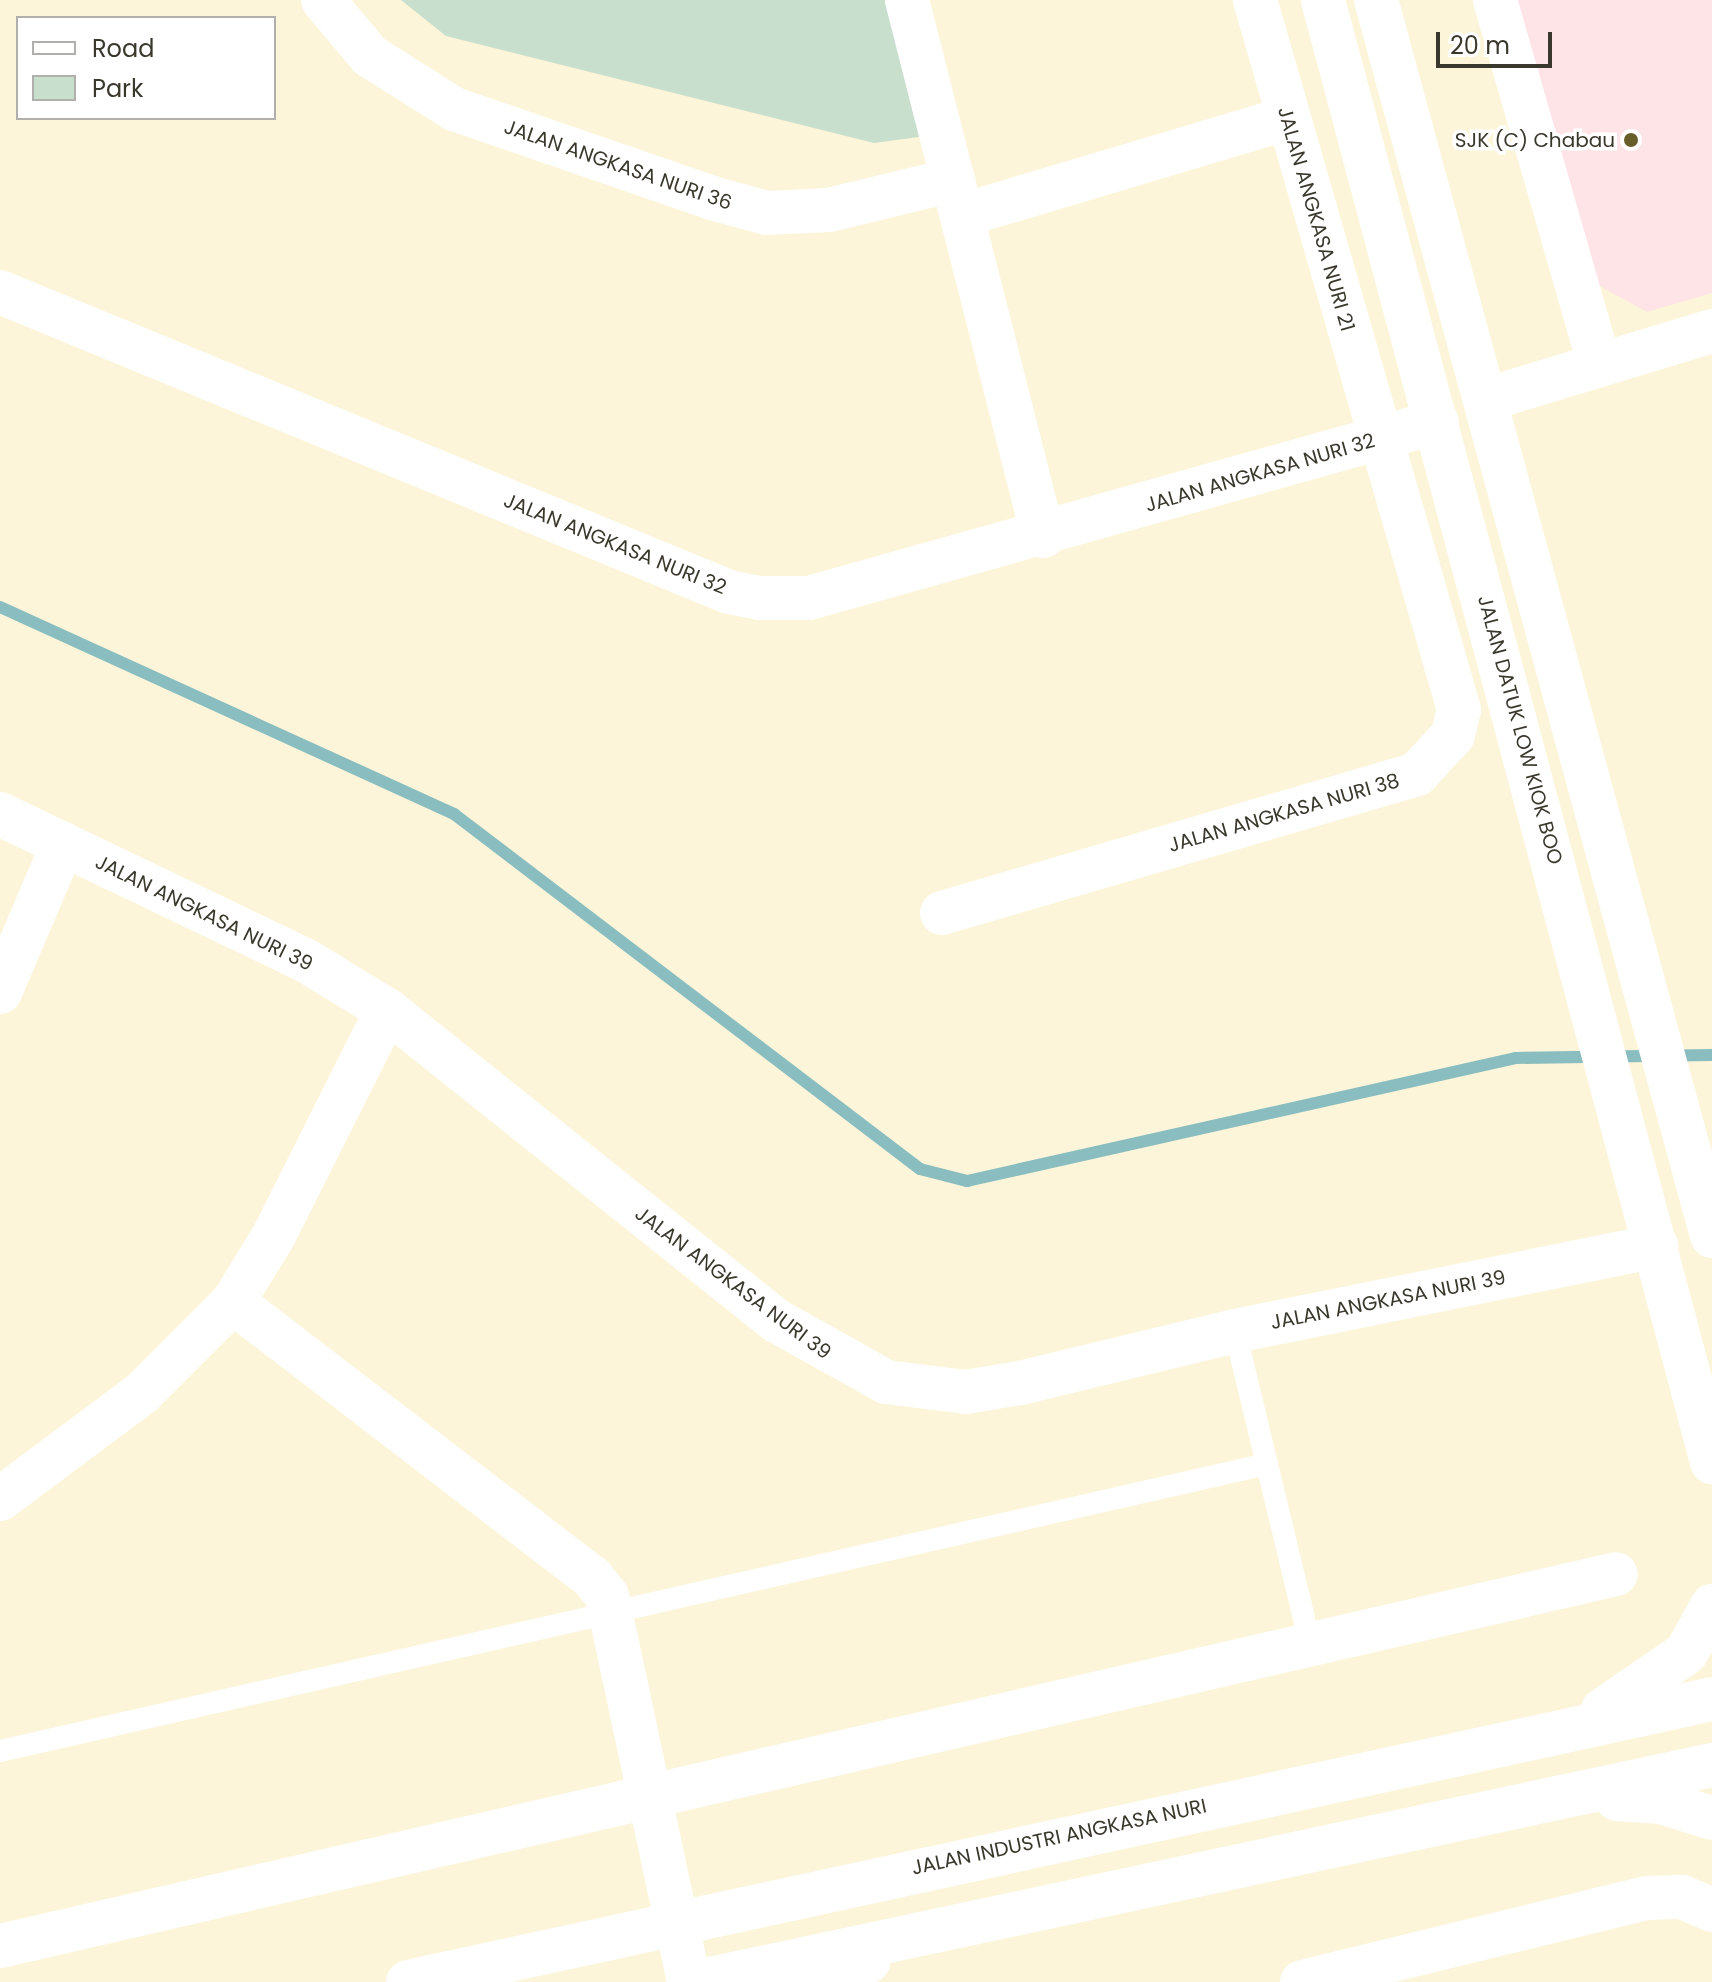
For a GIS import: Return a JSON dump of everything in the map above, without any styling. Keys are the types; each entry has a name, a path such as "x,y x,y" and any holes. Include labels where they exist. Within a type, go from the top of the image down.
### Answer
{"street":[{"name":"JALAN ANGKASA NURI 36","path":"323,0 370,56 454,109 712,198 767,213 958,197 1288,118"},
{"path":"907,0 1043,536"},
{"name":"JALAN ANGKASA NURI 21","path":"1255,0 1378,439"},
{"name":"JALAN DATUK LOW KIOK BOO","path":"1323,0 1583,964 1712,1462"},
{"path":"1376,0 1488,399 1712,1236"},
{"path":"1495,0 1600,365"},
{"name":"JALAN ANGKASA NURI 32","path":"0,292 729,592 809,598 1043,536 1437,422"},
{"path":"1488,399 1712,331"},
{"name":"JALAN ANGKASA NURI 38","path":"942,913 1417,774 1436,758 1453,735 1459,710 1378,439"},
{"name":"JALAN ANGKASA NURI 39","path":"0,814 305,960 387,1010 777,1321 886,1382 966,1392 1075,1372 1235,1331 1657,1246"},
{"path":"0,992 63,844"},
{"path":"0,1499 142,1393 233,1302 273,1237 387,1010"},
{"path":"233,1302 592,1577 610,1613 689,1982"},
{"path":"0,1946 1616,1574"},
{"path":"1565,1728 1658,1677 1686,1653 1712,1606"},
{"name":"JALAN INDUSTRI ANGKASA NURI","path":"408,1982 1565,1728 1712,1699"},
{"path":"696,1982 1152,1881 1569,1800 1712,1765"},
{"path":"1569,1800 1661,1802 1712,1818"},
{"path":"807,1982 1152,1881"},
{"path":"1302,1982 1647,1898 1682,1897 1712,1910"}],"lane":[{"path":"1235,1331 1310,1643"},
{"path":"0,1751 1267,1464"}],"shaded area":[{"name":"SJK (C) Chabau","path":"1509,0 1712,0 1712,293 1647,312 1589,280"}],"green space":[{"path":"401,0 894,0 941,134 874,143 446,36"}],"waterway":[{"path":"0,607 454,814 920,1169 967,1181 1516,1058 1712,1055"}],"place":[{"name":"SJK (C) Chabau","path":"1631,140"}]}
